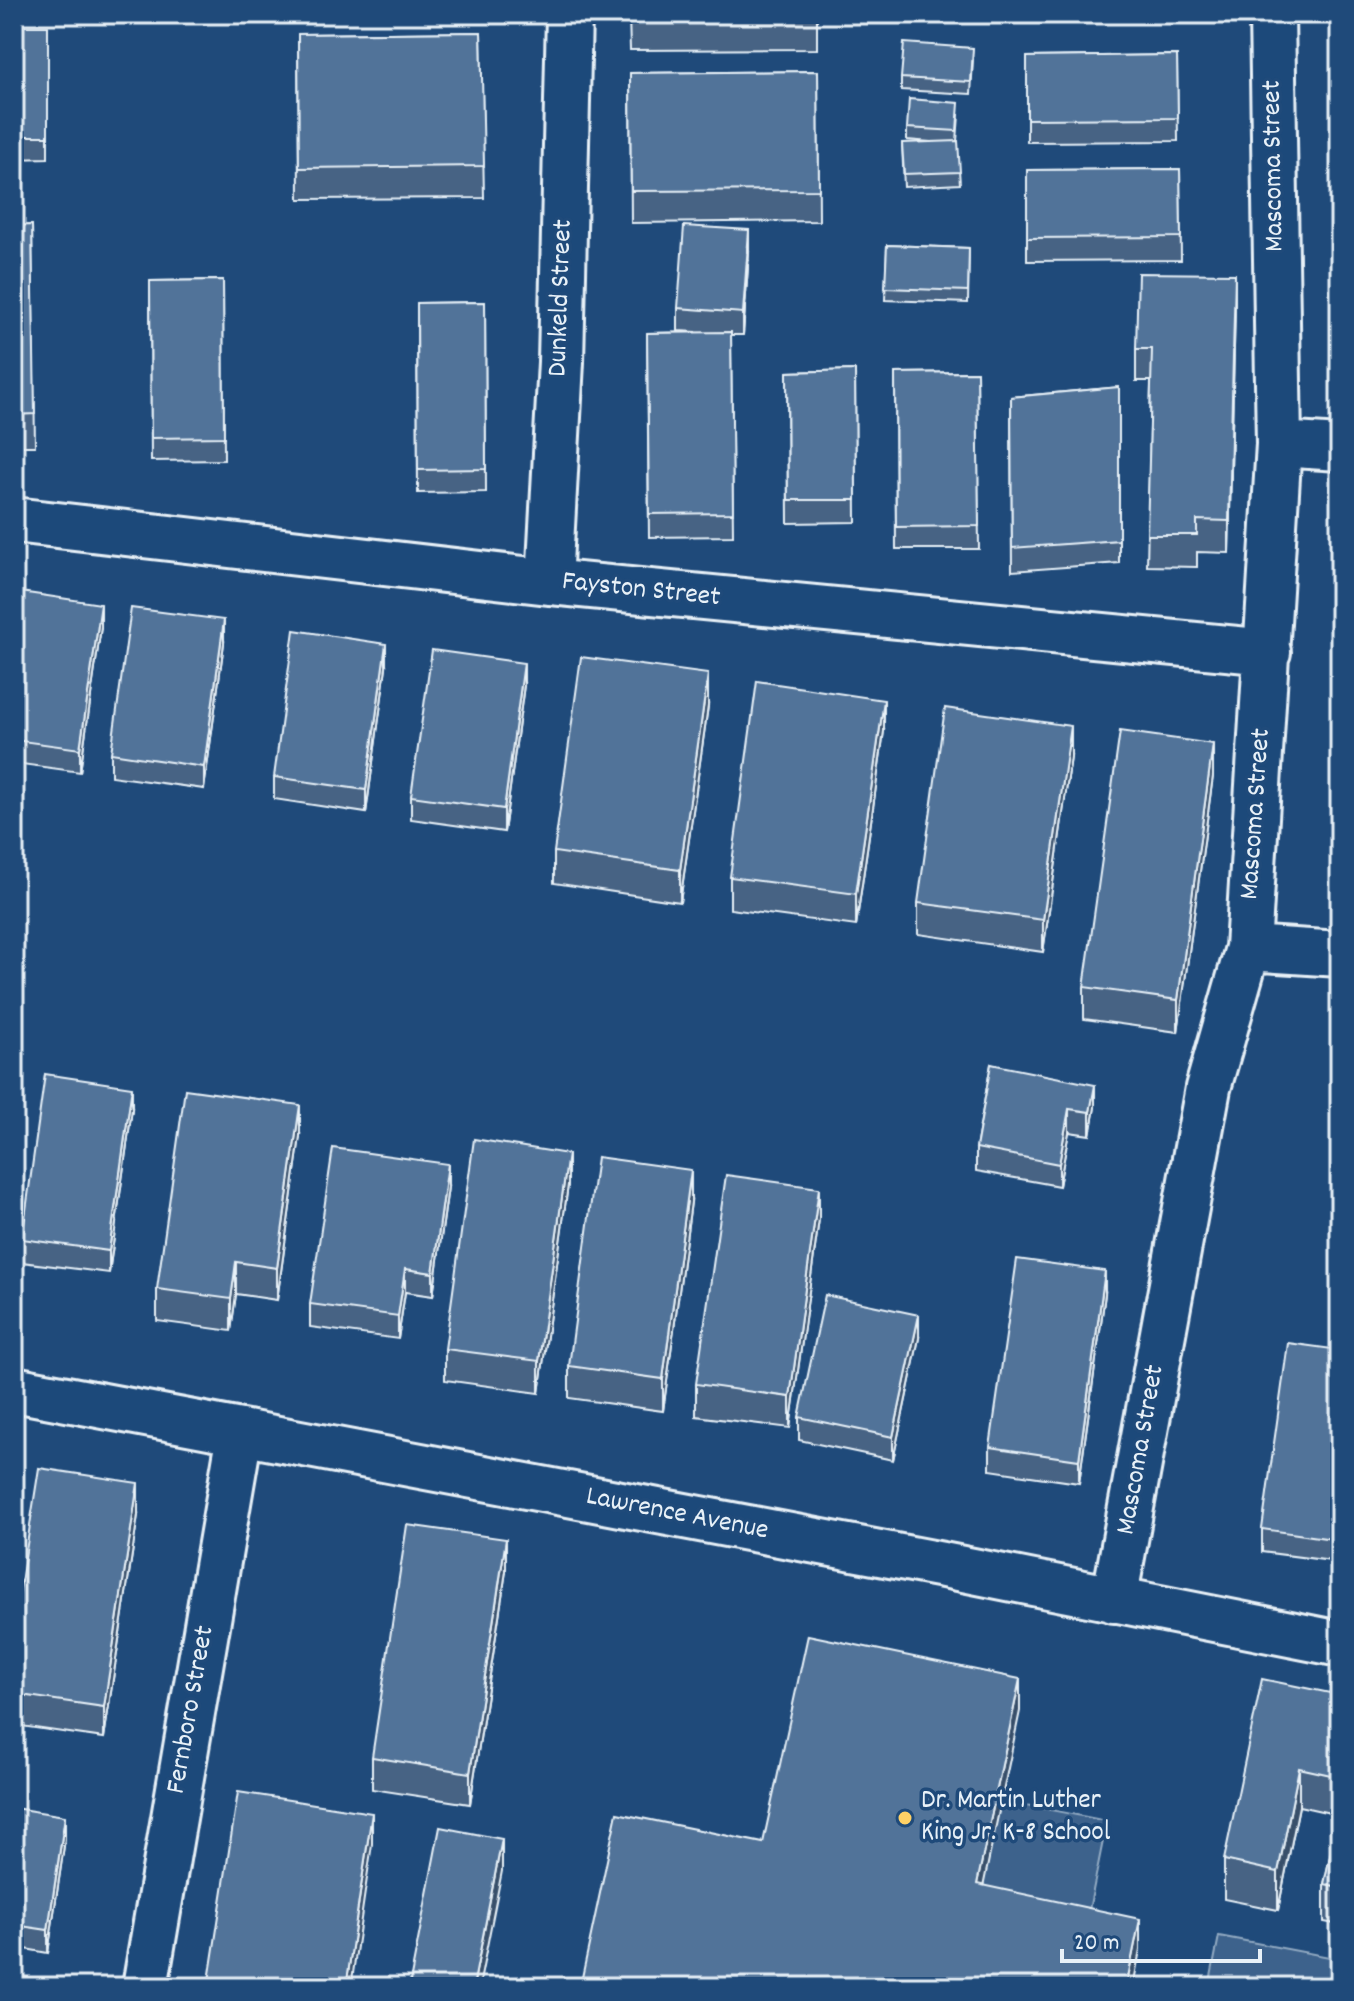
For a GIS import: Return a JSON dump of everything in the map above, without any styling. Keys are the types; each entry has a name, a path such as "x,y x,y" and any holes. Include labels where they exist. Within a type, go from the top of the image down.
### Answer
{"street":[{"name":"Dunkeld Street","path":"549,582 561,362 569,14"},
{"name":"Mascoma Street","path":"1114,1600 1208,1088 1248,948 1279,444 1272,14"},
{"path":"1279,444 1340,448"},
{"name":"Fayston Street","path":"14,520 549,582 1268,652"},
{"path":"1248,948 1340,954"},
{"name":"Lawrence Avenue","path":"14,1389 1340,1644"},
{"name":"Fernboro Street","path":"145,1987 240,1433"}],"shaded area":[{"path":"1001,1800 1107,1821 1086,1925 979,1902"},
{"path":"1219,1936 1340,1959 1340,1987 1209,1987"}],"building":[{"path":"630,14 817,14 817,17 630,19"},
{"path":"14,26 48,26 48,136 14,136"},
{"path":"481,32 484,166 299,168 298,34"},
{"path":"904,43 973,48 971,82 901,78"},
{"path":"1177,55 1178,118 1027,119 1027,57"},
{"path":"818,71 819,190 631,191 630,73"},
{"path":"909,99 959,103 957,131 907,128"},
{"path":"958,141 960,172 904,174 902,143"},
{"path":"1180,169 1181,237 1027,238 1027,170"},
{"path":"32,225 35,414 14,415 14,226"},
{"path":"684,226 749,230 743,313 678,308"},
{"path":"887,245 969,248 968,291 885,288"},
{"path":"1138,273 1235,274 1229,521 1197,520 1197,535 1147,535 1152,349 1136,349"},
{"path":"223,280 224,437 151,438 150,281"},
{"path":"485,302 486,469 418,470 417,303"},
{"path":"731,332 733,513 649,514 647,333"},
{"path":"855,370 856,500 788,500 787,372"},
{"path":"977,372 979,526 896,527 895,373"},
{"path":"1119,387 1119,540 1012,548 1011,397"},
{"path":"14,591 101,604 80,749 14,740"},
{"path":"131,608 224,620 204,767 111,753"},
{"path":"294,630 386,644 366,790 274,777"},
{"path":"432,650 524,663 504,809 411,796"},
{"path":"581,657 708,674 680,870 554,852"},
{"path":"757,681 884,700 856,894 730,877"},
{"path":"945,708 1071,726 1043,920 918,903"},
{"path":"1120,731 1213,744 1178,1000 1084,987"},
{"path":"991,1064 1095,1085 1090,1112 1069,1109 1059,1164 976,1148"},
{"path":"45,1074 132,1087 109,1251 22,1239"},
{"path":"185,1089 300,1105 277,1268 236,1262 231,1299 157,1289"},
{"path":"474,1139 568,1154 539,1361 445,1349"},
{"path":"333,1148 448,1164 433,1273 405,1269 398,1316 310,1304"},
{"path":"597,1157 691,1170 663,1379 569,1366"},
{"path":"726,1175 819,1188 790,1397 696,1384"},
{"path":"1017,1259 1105,1271 1079,1460 990,1447"},
{"path":"825,1295 919,1315 893,1437 799,1417"},
{"path":"1288,1343 1340,1350 1340,1540 1262,1529"},
{"path":"39,1468 138,1483 104,1707 14,1694 14,1627"},
{"path":"407,1525 506,1539 470,1773 372,1757"},
{"path":"808,1635 1020,1679 977,1884 1140,1919 1126,1987 580,1987 617,1813 763,1843"},
{"path":"1262,1679 1340,1695 1340,1777 1299,1768 1278,1872 1224,1860"},
{"path":"238,1792 372,1813 346,1987 208,1987"},
{"path":"14,1808 65,1816 48,1930 14,1925"},
{"path":"1340,1810 1340,1887 1324,1884"},
{"path":"440,1827 502,1839 473,1987 409,1987"}],"place":[{"name":"Dr. Martin Luther King Jr. K-8 School","path":"905,1818"}]}
